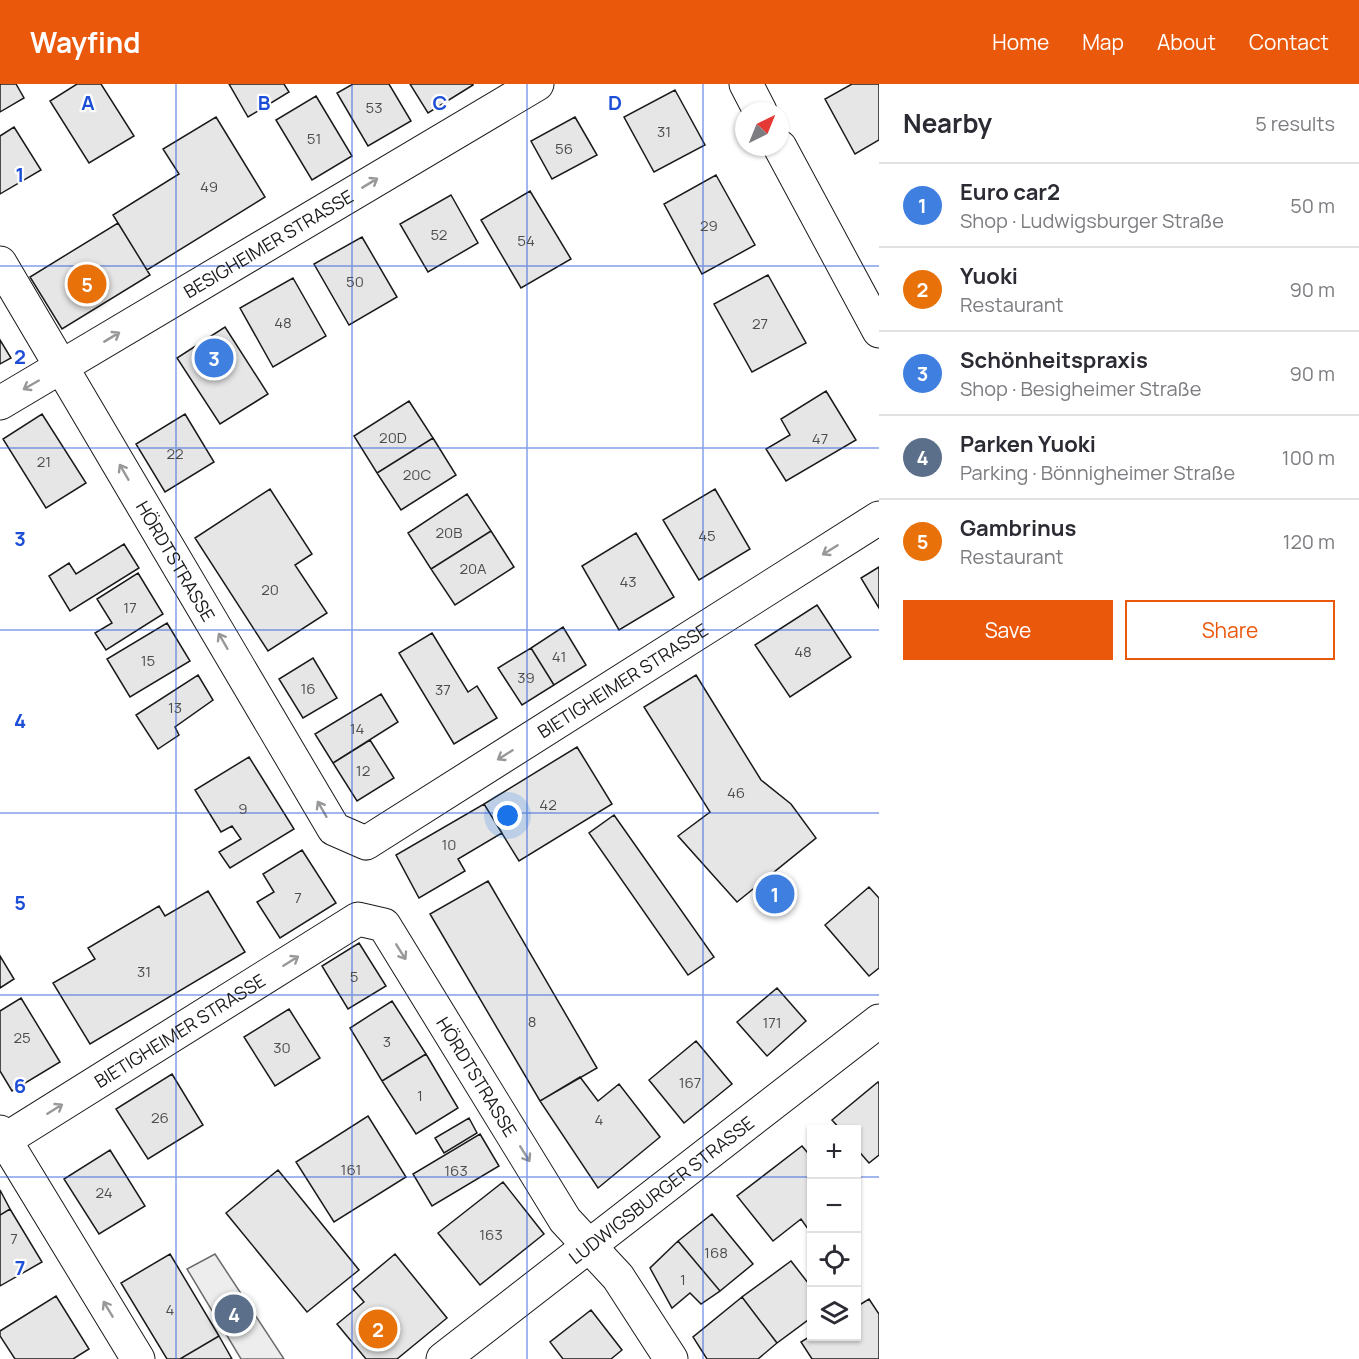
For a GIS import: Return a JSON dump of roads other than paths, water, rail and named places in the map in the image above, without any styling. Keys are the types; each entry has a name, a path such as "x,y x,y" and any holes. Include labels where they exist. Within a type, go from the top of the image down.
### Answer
{"street":[{"name":"BESIGHEIMER STRASSE","path":"0,403 537,84"},
{"path":"746,84 755,102"},
{"path":"785,156 875,312"},
{"name":"HÖRDTSTRASSE","path":"0,263 334,829 366,843"},
{"name":"BIETIGHEIMER STRASSE","path":"366,843 879,518"},
{"name":"HÖRDTSTRASSE","path":"358,919 384,925 565,1220 618,1277 670,1359"},
{"name":"BIETIGHEIMER STRASSE","path":"2,1138 358,919"},
{"name":"LUDWIGSBURGER STRASSE","path":"443,1359 879,1021"},
{"path":"2,1138 138,1359"}],"place":[{"name":"Gambrinus","path":"87,284"},
{"name":"Schönheitspraxis","path":"214,358"},
{"name":"Euro car2","path":"775,894"},
{"name":"Parken Yuoki","path":"234,1314"},
{"name":"Yuoki","path":"378,1329"}]}
